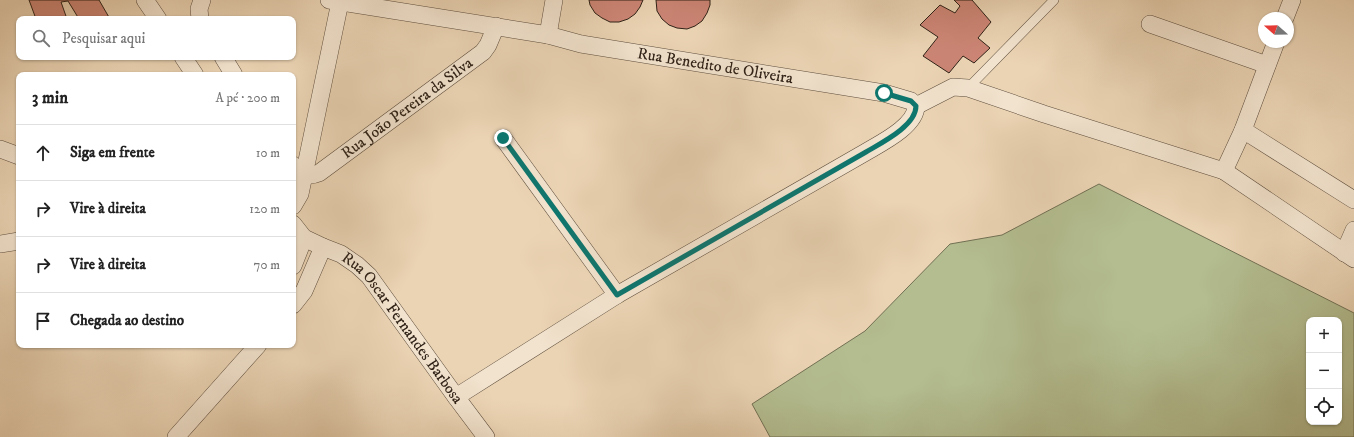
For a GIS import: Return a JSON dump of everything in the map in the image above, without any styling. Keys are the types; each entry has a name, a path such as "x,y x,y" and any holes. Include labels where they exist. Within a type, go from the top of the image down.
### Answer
{"street":[{"path":"145,0 156,16"},
{"path":"200,16 199,9 202,0"},
{"path":"548,35 554,0"},
{"path":"1287,12 1292,0"},
{"path":"296,201 300,194 299,170 334,1"},
{"name":"Rua Benedito de Oliveira","path":"334,1 496,26 548,35 581,44 884,93 911,101 916,106"},
{"path":"1150,24 1267,65"},
{"name":"Rua João Pereira da Silva","path":"299,170 313,175 319,172 483,52 488,45 496,26"},
{"path":"1224,171 1243,130 1274,48"},
{"path":"185,60 193,72"},
{"path":"225,60 232,72"},
{"path":"456,397 617,295 866,152 905,127 913,116 916,106 953,87 968,88 1044,114 1224,171 1349,256 1354,230"},
{"path":"1243,130 1354,200"},
{"path":"503,138 617,295"},
{"path":"0,149 16,155"},
{"path":"296,228 304,238 296,258"},
{"name":"Rua Oscar Fernandes Barbosa","path":"304,238 323,248 341,254 357,265 368,276 486,437"},
{"path":"0,244 16,241"},
{"path":"296,300 304,291 323,248"},
{"path":"176,437 255,348"}],"lane":[{"path":"968,88 1054,0"}],"green space":[{"path":"1099,184 1354,313 1354,437 770,437 752,404 865,331 950,244 1002,235"}],"building":[{"path":"29,0 99,0 108,16 77,16 68,1 61,2 66,16 35,16"},
{"path":"589,0 643,0 635,14 628,19 619,22 610,22 595,13"},
{"path":"656,0 710,0 710,5 702,21 687,29 669,25 662,19 657,11"},
{"path":"954,0 972,0 991,22 978,38 990,48 974,63 963,56 949,73 923,56 938,37 920,25 940,5 955,13 960,6"}],"route":[{"path":"503,138 617,295 866,152 905,127 913,116 916,106 911,101 884,93"}]}
